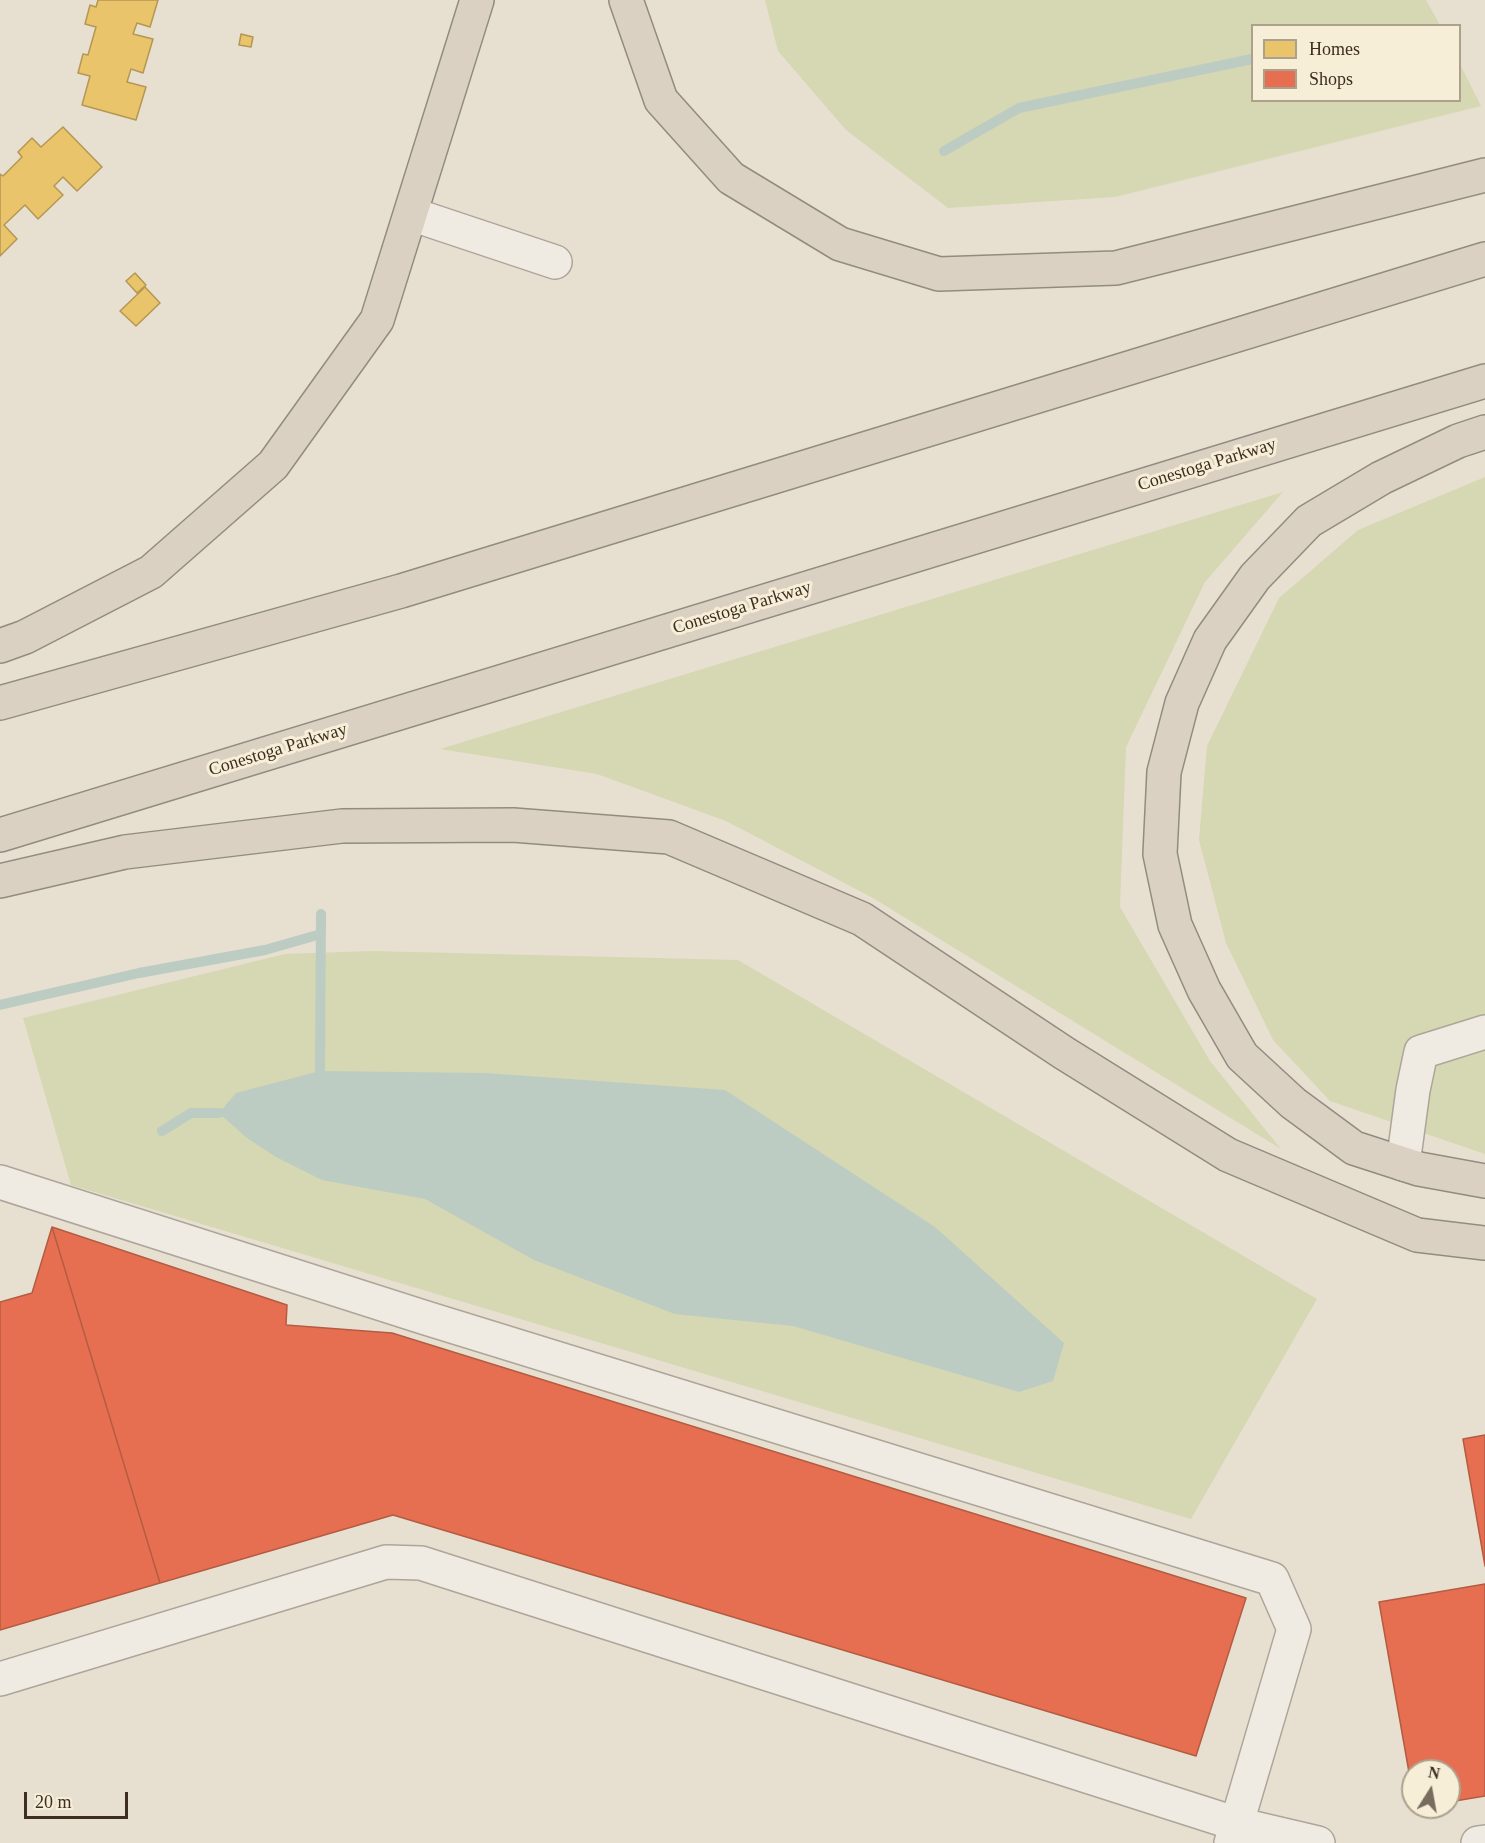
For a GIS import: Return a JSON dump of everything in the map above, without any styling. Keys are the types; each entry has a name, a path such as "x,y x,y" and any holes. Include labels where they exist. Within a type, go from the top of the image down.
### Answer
{"highway":[{"path":"0,646 25,637 151,572 273,465 377,320 477,0"},
{"path":"626,0 661,100 731,178 840,244 939,274 1116,268 1485,175"},
{"path":"0,703 412,588 1485,259"},
{"name":"Conestoga Parkway","path":"0,835 1485,381"},
{"path":"1485,432 1458,441 1381,478 1309,521 1255,577 1210,640 1182,703 1164,772 1160,854 1175,925 1204,990 1242,1056 1293,1103 1354,1148 1419,1169 1485,1181"},
{"path":"0,881 125,852 342,826 513,825 669,837 862,918 1064,1053 1228,1155 1418,1235 1485,1243"}],"lane":[{"path":"411,214 555,262"},
{"path":"1403,1164 1413,1090 1421,1052 1485,1032"},
{"path":"0,1182 426,1318 1272,1579 1294,1629 1234,1833"},
{"path":"0,1679 386,1562 421,1563 1234,1833 1318,1843"},
{"path":"1478,1843 1485,1842"}],"green space":[{"path":"765,0 1426,0 1439,24 1251,24 1251,102 1461,102 1461,66 1481,106 1115,197 948,208 846,130 778,51"},
{"path":"1485,477 1485,1154 1330,1101 1273,1040 1226,943 1199,840 1207,746 1279,598 1358,530"},
{"path":"1283,492 1205,582 1126,747 1120,907 1210,1061 1281,1149 873,898 726,821 597,774 440,749"},
{"path":"372,951 738,960 1317,1299 1191,1519 71,1185 23,1018 285,954"}],"shaded area":[{"path":"320,1071 485,1073 725,1090 935,1227 1064,1343 1053,1381 1019,1392 793,1326 675,1314 534,1260 425,1199 322,1180 276,1157 247,1138 219,1113 236,1093"}],"building: Homes":[{"path":"98,0 158,0 150,27 137,23 133,34 153,39 143,73 131,69 127,82 146,87 136,120 82,105 90,76 78,73 83,54 88,55 96,27 85,24 90,5 96,7"},
{"path":"241,34 253,37 251,47 239,45"},
{"path":"63,127 102,167 77,191 63,177 54,186 63,195 38,219 25,205 4,225 17,239 0,256 0,174 3,176 22,157 18,152 32,138 41,147"},
{"path":"135,273 146,285 137,293 126,281"},
{"path":"145,287 160,303 136,326 120,311"}],"building: Shops":[{"path":"52,1227 287,1305 286,1325 392,1333 1246,1598 1196,1756 393,1515 160,1583"},
{"path":"52,1227 160,1583 0,1630 0,1302 32,1293"},
{"path":"1485,1435 1485,1566 1463,1439"},
{"path":"1485,1584 1485,1796 1461,1800 1461,1759 1407,1759 1379,1602"}],"waterway":[{"path":"944,151 1019,108 1251,59"},
{"path":"320,1071 321,914"},
{"path":"0,1005 139,973 265,950 321,934"},
{"path":"162,1131 191,1113 219,1113"}]}
